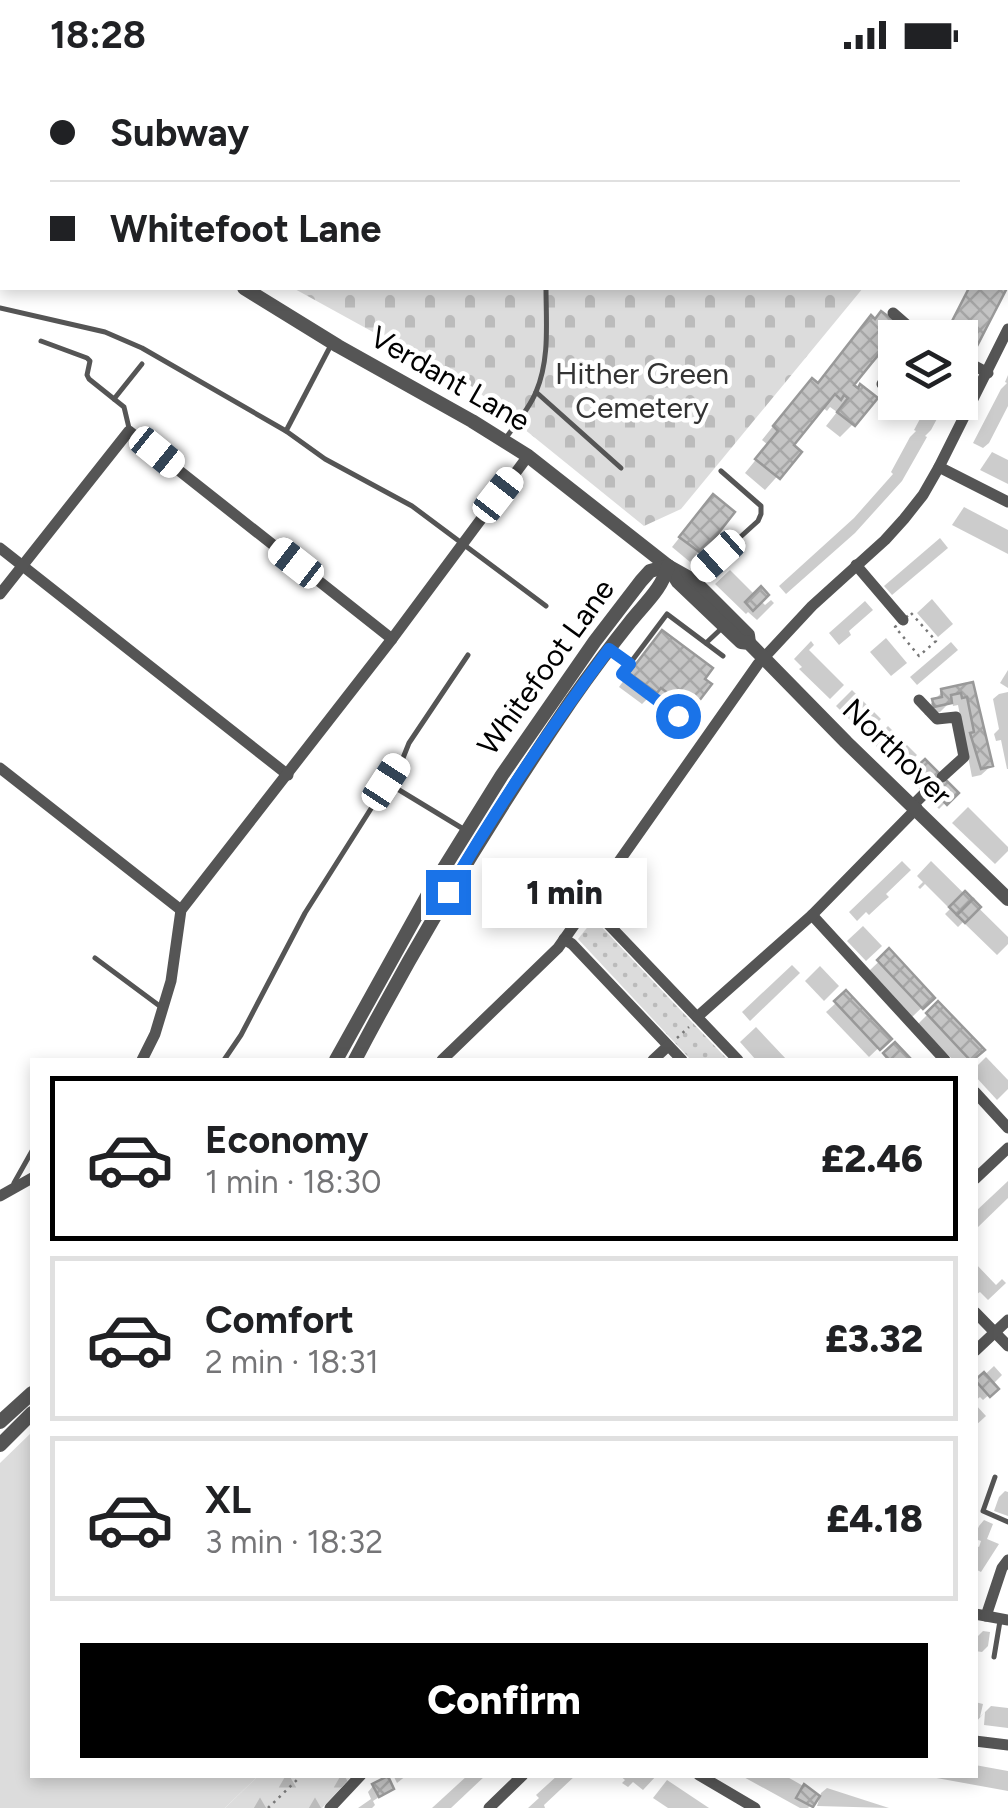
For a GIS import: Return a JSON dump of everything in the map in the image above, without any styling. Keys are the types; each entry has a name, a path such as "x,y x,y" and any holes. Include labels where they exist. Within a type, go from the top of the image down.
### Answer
{"street":[{"name":"Verdant Lane","path":"247,290 528,456 668,566"},
{"path":"893,313 901,320"},
{"path":"444,1058 523,984 564,939 764,657 812,606 886,540 923,495 1008,330"},
{"path":"978,368 988,373"},
{"path":"0,594 130,430 392,639"},
{"path":"143,1058 155,1034 171,981 180,910 392,639 528,456"},
{"path":"939,467 1008,502"},
{"path":"0,548 288,774"},
{"path":"856,565 903,620"},
{"name":"Northover","path":"668,566 693,580 748,635 749,643"},
{"name":"Northover","path":"668,566 678,582 741,642 749,643 764,657 1008,898"},
{"name":"Whitefoot Lane","path":"337,1058 431,889 663,582 668,566"},
{"name":"Whitefoot Lane","path":"356,1058 473,834 543,715 650,571 668,566"},
{"path":"919,700 937,719 956,717 964,757 942,777"},
{"path":"0,768 180,910"},
{"path":"698,1018 812,915 930,788"},
{"path":"589,904 736,1058"},
{"path":"812,915 943,1058"},
{"path":"564,939 680,1058"},
{"path":"655,1058 668,1046"},
{"path":"978,1095 1008,1128"},
{"path":"978,1176 1008,1148"},
{"path":"6,1193 30,1179"},
{"path":"978,1315 1008,1346"},
{"path":"978,1348 1008,1320"},
{"path":"0,1422 30,1395"},
{"path":"0,1445 30,1415"},
{"path":"1004,1619 981,1615 1008,1560"},
{"path":"978,1741 1008,1745"},
{"path":"330,1808 358,1778"},
{"path":"489,1808 521,1778"},
{"path":"704,1778 755,1808"}],"lane":[{"path":"503,441 536,392 545,356 546,290"},
{"path":"0,308 105,332 142,348 286,431 324,458 412,506 546,606"},
{"path":"42,341 90,361 88,379 124,406 130,430"},
{"path":"286,431 332,342"},
{"path":"114,399 142,364"},
{"path":"536,392 621,468"},
{"path":"693,580 762,514 761,506 721,472"},
{"path":"678,716 622,674 667,614 723,656"},
{"path":"706,643 724,626"},
{"path":"609,649 630,664"},
{"path":"225,1058 304,912 468,655"},
{"path":"386,782 473,834"},
{"path":"95,958 162,1009"},
{"path":"6,1193 30,1155"},
{"path":"994,1477 983,1511 1008,1522"},
{"path":"994,1658 1004,1619"}],"path":[{"path":"912,612 936,642 919,656 894,627 903,620 912,612"},
{"path":"668,1046 698,1018"},
{"path":"268,1808 299,1778"}],"green space":[{"name":"Hither Green Cemetery","path":"297,290 861,290 681,509 644,526 471,386"},
{"path":"594,919 726,1058 689,1058 578,939"},
{"path":"30,1434 30,1778 256,1778 225,1808 0,1808 0,1463"},
{"path":"256,1778 350,1778 322,1808 225,1808"}],"building":[{"path":"968,290 1006,290 978,344 978,320 953,320"},
{"path":"881,311 893,320 878,320 878,355 854,385 858,388 860,384 878,398 855,426 837,412 848,398 844,395 841,400 835,394 794,445 802,452 780,479 755,459 778,431 773,426 812,378 818,383 871,315 875,319"},
{"path":"713,494 735,512 702,554 679,537"},
{"path":"761,586 769,595 753,611 745,602"},
{"path":"662,630 713,668 705,679 712,684 699,701 692,695 684,705 661,688 657,693 629,673"},
{"path":"973,682 993,766 981,769 970,733 974,732 967,697 962,698 961,693 951,695 952,703 934,707 932,699 942,697 941,689"},
{"path":"925,759 959,793 947,805 913,770"},
{"path":"965,891 973,899 957,915 949,907"},
{"path":"973,899 981,907 965,923 957,915"},
{"path":"889,948 935,998 923,1009 877,960"},
{"path":"846,990 892,1039 880,1050 834,1001"},
{"path":"938,1001 985,1050 975,1058 968,1058 926,1013"},
{"path":"895,1042 910,1058 887,1058 883,1053"},
{"path":"984,1372 999,1389 990,1397 978,1383"},
{"path":"389,1778 394,1789 379,1797 372,1784"},
{"path":"804,1784 820,1796 813,1807 796,1798"}],"route":[{"path":"448,892 501,806 609,649 630,664 622,674 678,716"}]}
